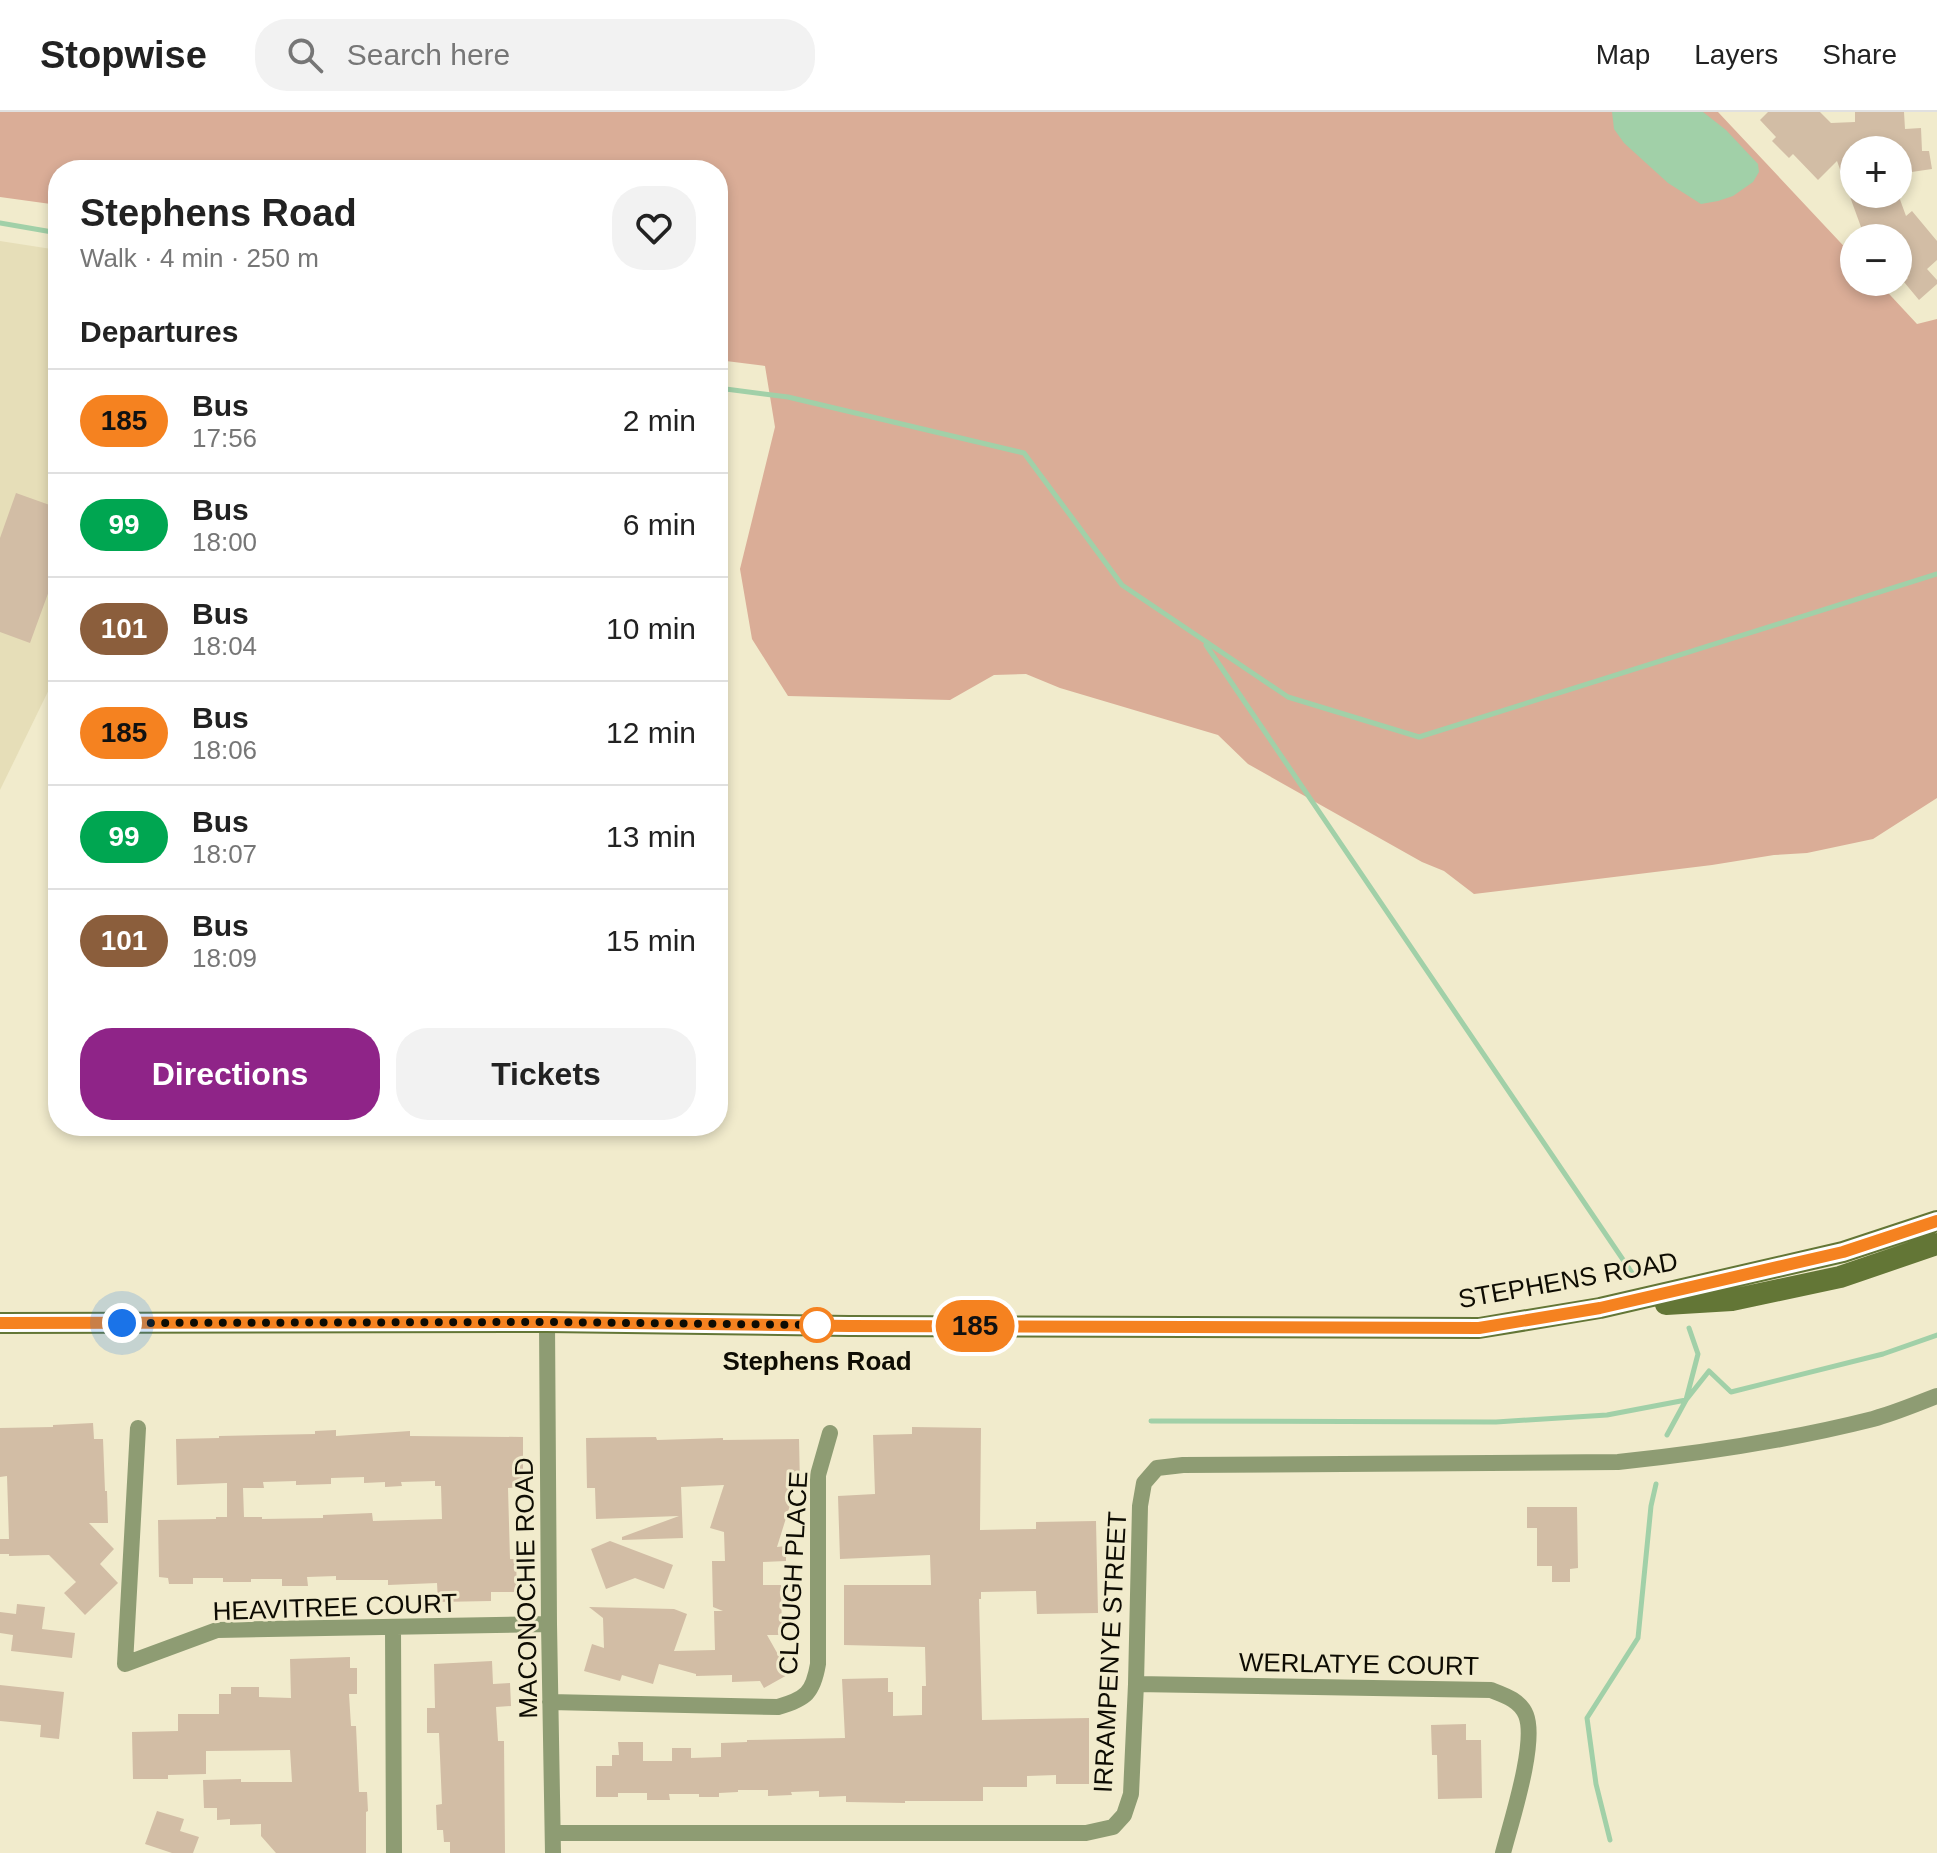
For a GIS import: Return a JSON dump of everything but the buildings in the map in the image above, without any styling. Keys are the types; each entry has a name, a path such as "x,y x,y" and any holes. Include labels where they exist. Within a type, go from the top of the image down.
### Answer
{"street":[{"name":"STEPHENS ROAD","path":"0,1323 547,1322 1479,1328 1600,1308 1843,1252 1937,1221"},
{"path":"1600,1308 1732,1300 1840,1277 1937,1244"},
{"name":"MACONOCHIE ROAD","path":"547,1322 553,1853"},
{"name":"IRRAMPENYE STREET","path":"553,1833 1086,1833 1113,1827 1124,1815 1131,1794 1140,1506 1144,1483 1157,1468 1183,1465 1632,1460 1685,1455 1794,1436 1876,1418 1937,1396"},
{"name":"HEAVITREE COURT","path":"138,1428 125,1664 217,1630 549,1624"},
{"name":"CLOUGH PLACE","path":"550,1702 778,1707 797,1702 809,1693 815,1683 818,1664 818,1475 830,1433"},
{"path":"393,1628 394,1853"},
{"name":"WERLATYE COURT","path":"1136,1684 1491,1690 1508,1697 1526,1715 1529,1743 1503,1853"}],"shaded area":[{"path":"0,112 1718,112 1840,242 1840,296 1891,296 1917,324 1937,319 1937,798 1873,839 1807,853 1474,894 1444,871 1422,862 1248,764 1218,735 1060,688 1026,674 994,675 950,700 788,696 752,639 740,569 775,427 765,366 728,361 728,160 48,160 48,204 0,197"},
{"path":"1612,112 1703,112 1726,130 1758,164 1759,172 1753,182 1733,196 1701,204 1668,183 1624,143 1614,129"},
{"path":"0,241 48,248 48,692 0,790"}],"waterway":[{"path":"0,223 48,231"},
{"path":"728,389 788,397 1024,453 1122,585 1288,697 1419,737 1937,574"},
{"path":"1206,645 1632,1273"},
{"path":"1667,1435 1686,1400 1698,1354 1689,1328"},
{"path":"1151,1421 1496,1422 1607,1415 1686,1400 1709,1371 1731,1392 1883,1354 1937,1335"},
{"path":"1610,1840 1596,1784 1587,1718 1638,1638 1651,1506 1656,1484"}],"bus line":[{"name":"185","path":"0,1323 547,1322 1479,1328 1600,1308 1843,1252 1937,1221"}],"place":[{"name":"Stephens Road","path":"817,1325"}],"route":[{"path":"122,1323 817,1325"}]}
